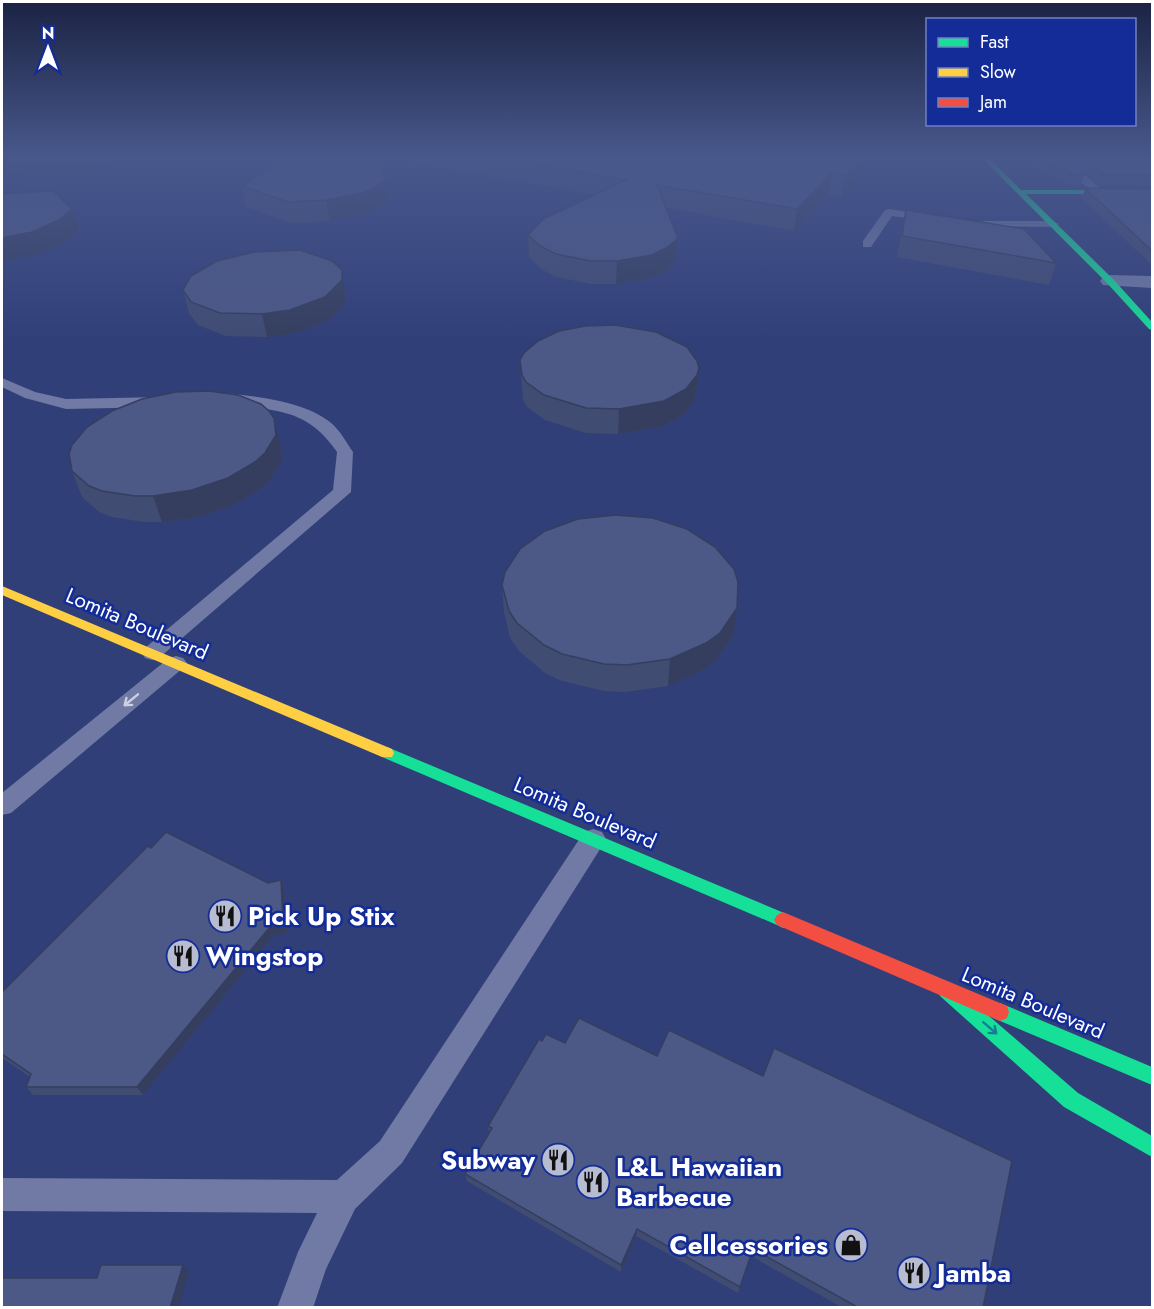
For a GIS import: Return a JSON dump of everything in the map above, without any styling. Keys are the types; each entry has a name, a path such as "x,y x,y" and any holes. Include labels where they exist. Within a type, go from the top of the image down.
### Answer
{"main road":[{"path":"1048,219 1152,327"},
{"name":"Lomita Boulevard","path":"2,590 1152,1076"},
{"path":"946,990 1071,1100 1152,1147"}],"street":[{"path":"1110,281 1152,282"}],"lane":[{"path":"867,244 884,219"},
{"path":"936,219 976,225 1053,224"},
{"path":"2,382 30,394 66,404 179,401"},
{"path":"152,653 342,492 345,453 325,426 309,417 271,405 246,400 213,399"},
{"path":"2,806 176,663"},
{"path":"295,1308 310,1264 343,1197 391,1152 593,839"},
{"path":"2,1196 343,1197"}],"building":[{"path":"2,219 60,219 32,232 2,238"},
{"path":"543,219 671,219 678,238 668,247 652,255 617,261 591,261 556,254 540,246 528,235"},
{"path":"905,219 962,219 1024,229 1056,263 902,236"},
{"path":"1118,219 1152,219 1152,251"},
{"path":"300,250 332,261 342,270 342,280 325,297 290,310 262,314 220,313 191,302 183,290 191,276 217,261 254,252"},
{"path":"615,325 656,332 687,347 697,361 699,368 697,375 686,389 664,401 619,409 586,408 544,395 526,382 522,375 520,360 524,353 538,341 559,331 585,326"},
{"path":"209,391 238,395 261,404 274,418 276,435 265,453 255,462 228,478 192,490 153,496 135,496 102,491 89,486 72,471 69,454 72,445 87,427 112,411 142,399 176,392"},
{"path":"615,515 653,518 687,529 715,547 734,569 738,582 737,608 720,633 706,643 670,659 627,665 604,664 562,654 544,645 517,623 509,611 502,585 505,572 520,549 545,531 578,519"},
{"path":"166,832 268,883 281,880 283,924 270,927 137,1087 26,1087 31,1074 2,1054 2,992 148,846 151,848"},
{"path":"579,1018 657,1056 669,1030 763,1076 774,1048 1012,1161 983,1308 859,1308 753,1249 740,1287 637,1229 621,1265 465,1174 492,1128 488,1126 539,1039 542,1041 546,1034 565,1043"},
{"path":"101,1265 183,1265 170,1308 2,1308 2,1278 97,1278"}],"traffic: fast":[{"path":"1047,219 1110,281 1152,327"},
{"path":"387,753 783,920"},
{"path":"946,990 1071,1100 1152,1147"},
{"path":"1000,1012 1152,1076"}],"traffic: slow":[{"path":"2,590 387,753"}],"traffic: jam":[{"path":"783,920 1000,1012"}],"place":[{"name":"Pick Up Stix","path":"225,916"},
{"name":"Wingstop","path":"183,956"},
{"name":"Subway","path":"558,1160"},
{"name":"L&L Hawaiian Barbecue","path":"593,1182"},
{"name":"Cellcessories","path":"851,1245"},
{"name":"Jamba","path":"914,1273"}]}
